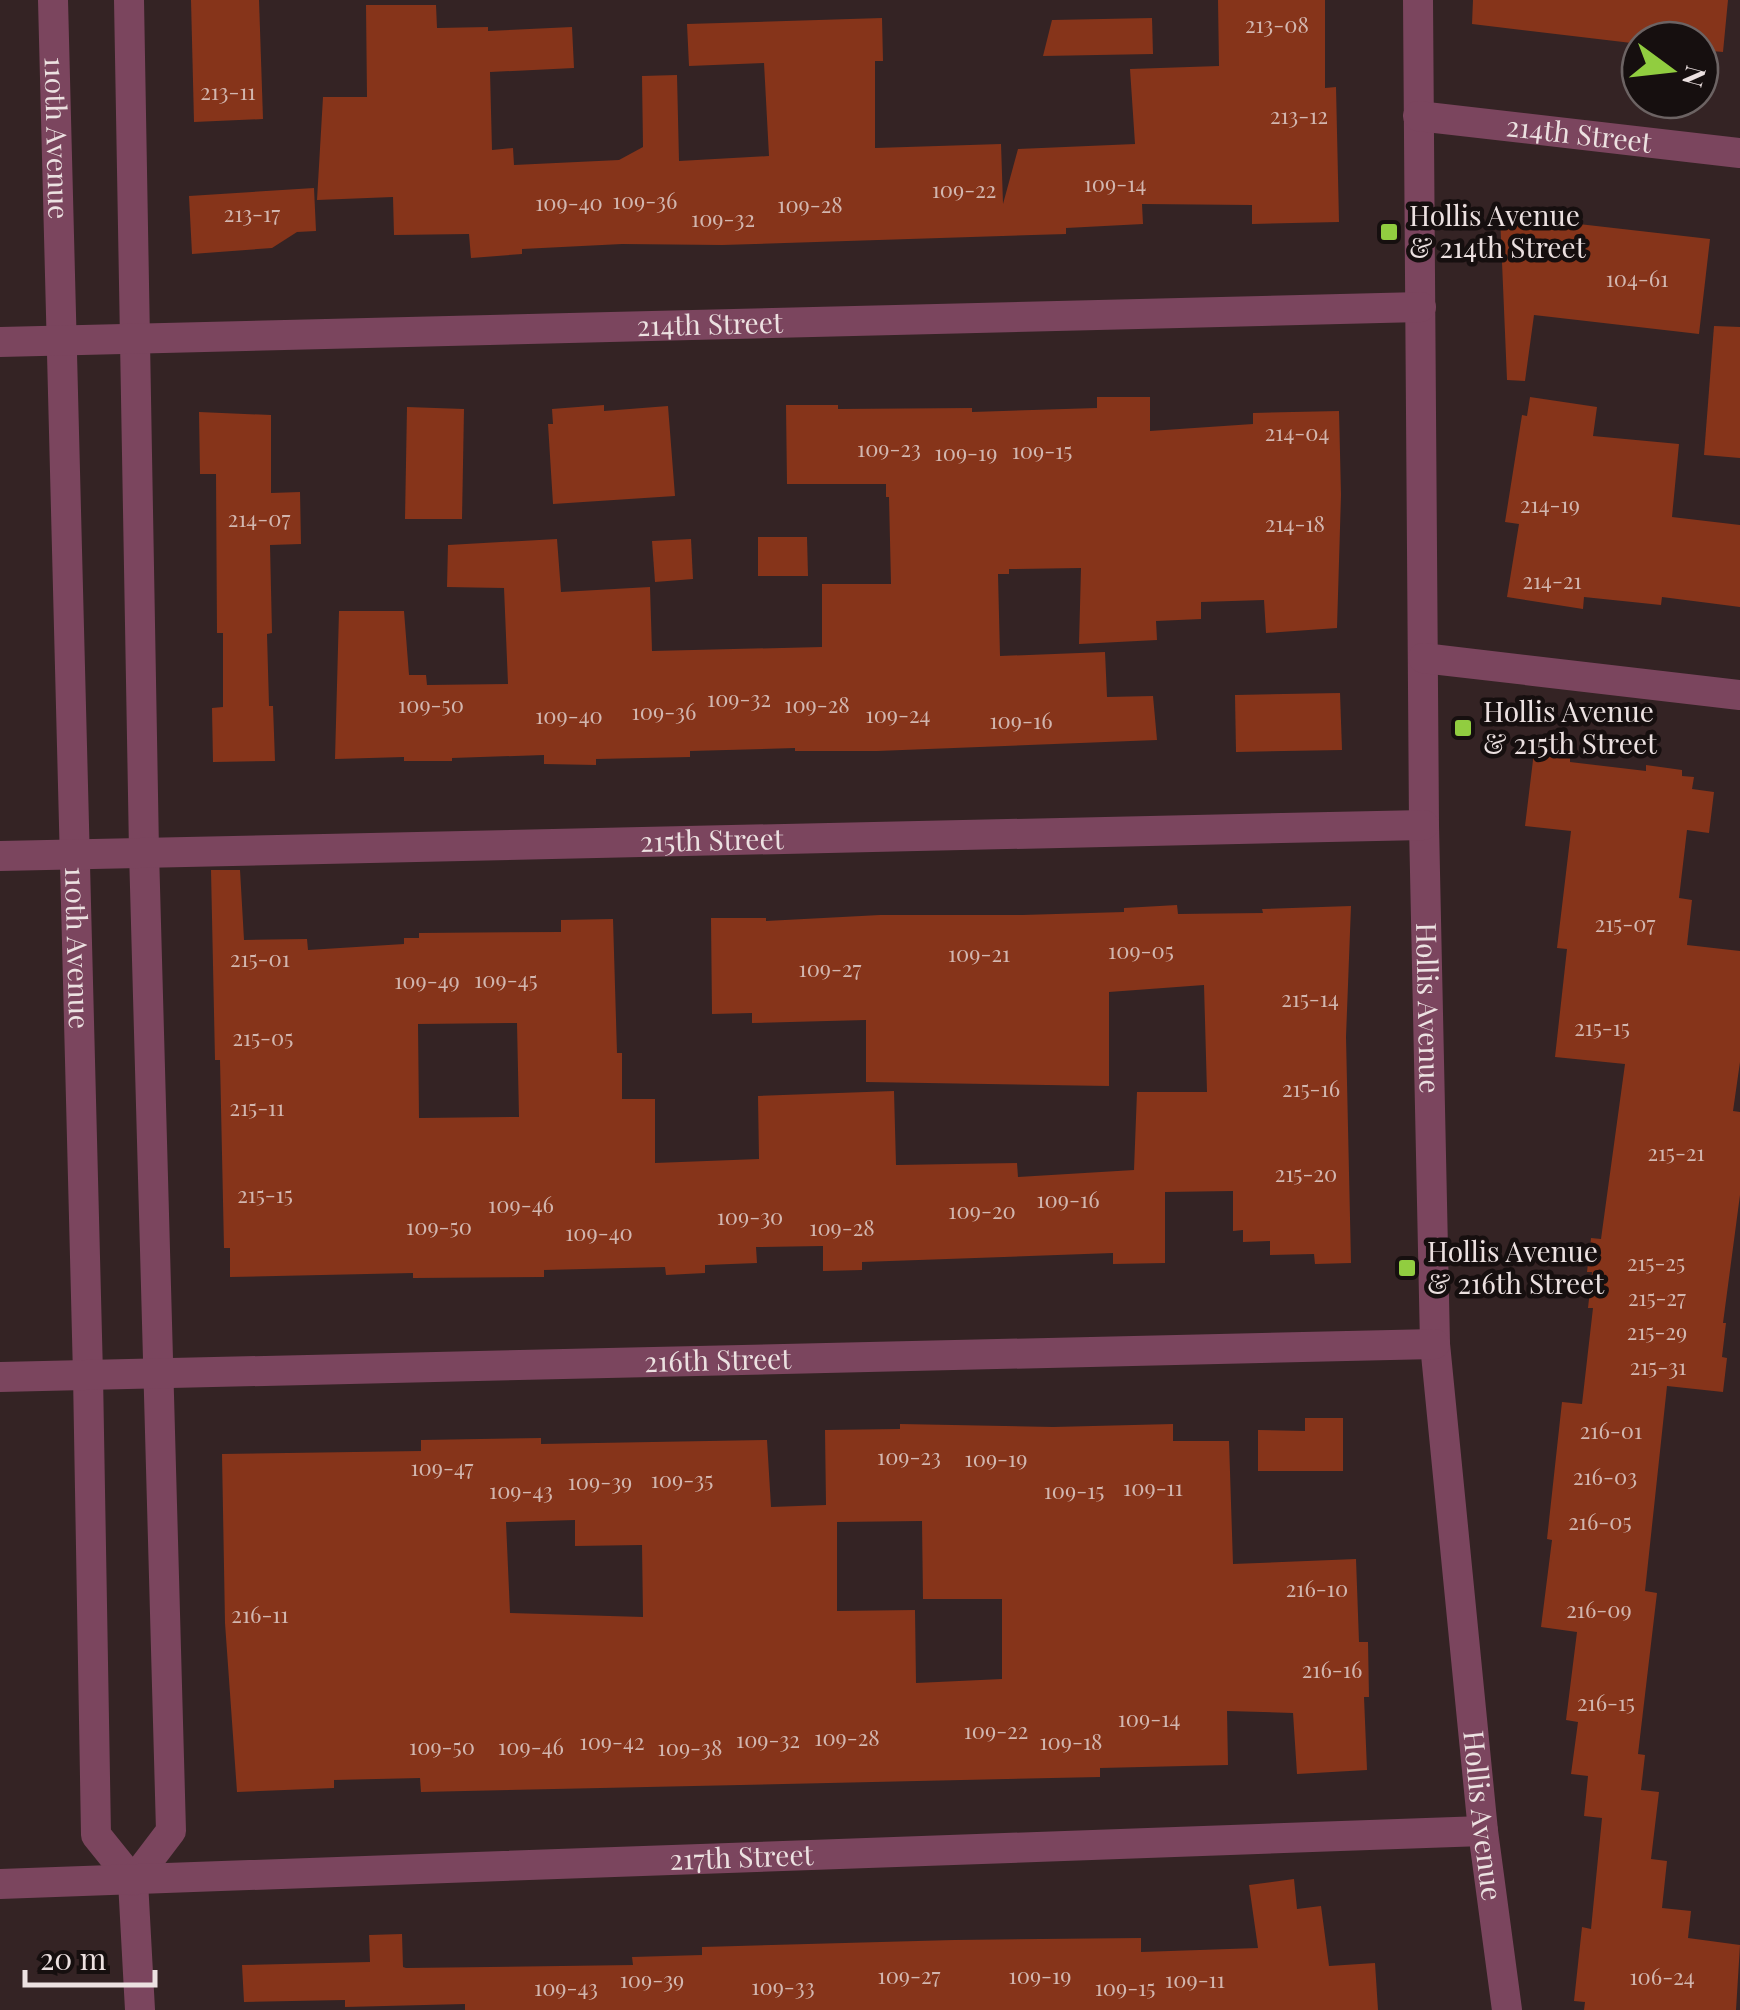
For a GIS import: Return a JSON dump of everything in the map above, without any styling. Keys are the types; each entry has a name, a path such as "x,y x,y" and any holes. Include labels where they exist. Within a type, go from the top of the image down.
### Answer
{"street":[{"name":"110th Avenue","path":"53,0 96,1835 133,1881"},
{"path":"129,0 144,852 171,1831 133,1881 140,2010"},
{"name":"Hollis Avenue","path":"1418,0 1424,825 1435,1344 1483,1831 1506,2010"},
{"name":"214th Street","path":"1418,116 1740,153"},
{"name":"214th Street","path":"0,342 1420,308"},
{"path":"1423,658 1740,695"},
{"name":"215th Street","path":"0,856 1424,825"},
{"name":"216th Street","path":"0,1377 1435,1344"},
{"name":"217th Street","path":"0,1884 1483,1831"}],"building":[{"path":"191,0 259,0 263,119 194,122"},
{"path":"1218,0 1325,0 1325,88 1336,87 1339,222 1252,224 1252,205 1142,204 1143,224 1066,228 1066,234 722,245 622,244 522,249 522,254 471,258 469,234 394,235 393,197 317,200 323,97 367,97 366,5 436,5 437,28 488,27 488,31 572,27 574,68 490,72 492,150 513,148 514,165 619,160 643,147 642,76 677,75 679,161 769,156 764,63 689,66 687,24 882,18 883,61 875,61 875,148 1001,144 1003,204 1018,149 1135,144 1130,69 1219,66"},
{"path":"1473,0 1728,0 1723,52 1720,20 1620,20 1620,42 1472,24"},
{"path":"1152,18 1153,54 1043,56 1052,20"},
{"path":"314,188 316,231 297,232 272,248 192,254 189,196"},
{"path":"1500,215 1710,239 1699,334 1534,315 1525,381 1507,380"},
{"path":"1714,326 1740,327 1740,458 1704,455"},
{"path":"1097,397 1150,397 1150,431 1253,424 1253,413 1339,411 1337,628 1266,633 1264,600 1201,602 1201,619 1156,621 1157,640 1079,644 1081,568 1009,569 1009,574 998,574 1000,656 1105,652 1107,697 1153,696 1157,740 877,751 795,748 690,751 690,757 596,759 596,765 544,764 544,755 452,761 404,761 404,757 335,759 339,611 404,611 409,675 426,675 427,685 508,684 504,588 447,587 448,545 557,539 561,592 650,587 652,651 822,647 822,584 891,584 889,497 886,484 787,484 786,405 838,405 838,409 972,408 972,412 1097,408"},
{"path":"1530,397 1597,407 1593,436 1679,444 1672,517 1740,525 1740,607 1662,597 1661,605 1584,597 1583,609 1507,597 1519,524 1505,522 1522,415 1527,416"},
{"path":"604,405 604,411 668,406 675,496 553,504 548,424 553,424 552,409"},
{"path":"407,407 464,409 462,519 405,519"},
{"path":"199,412 271,415 271,493 300,492 301,544 270,545 272,633 267,634 275,761 213,762 212,708 223,707 223,633 217,633 216,474 200,474"},
{"path":"758,537 807,537 808,576 758,576"},
{"path":"691,539 693,579 655,582 652,541"},
{"path":"1340,693 1342,750 1236,752 1235,695"},
{"path":"1534,752 1570,756 1570,762 1646,771 1646,765 1682,770 1682,776 1694,777 1692,789 1714,792 1709,833 1687,830 1679,898 1692,900 1687,945 1740,951 1740,1062 1733,1111 1740,1112 1740,1195 1723,1323 1722,1357 1727,1358 1723,1392 1667,1386 1645,1591 1657,1593 1638,1754 1645,1755 1641,1790 1659,1792 1651,1859 1667,1861 1662,1908 1691,1911 1688,1938 1740,1945 1736,2010 1584,2010 1585,2002 1574,2001 1582,1927 1591,1929 1602,1818 1584,1816 1588,1776 1571,1774 1578,1722 1566,1720 1577,1632 1541,1627 1562,1402 1582,1404 1593,1308 1588,1308 1591,1238 1601,1239 1625,1064 1555,1057 1567,949 1557,948 1571,831 1525,826"},
{"path":"211,870 240,870 244,940 307,939 308,950 404,944 404,938 419,938 419,933 561,932 561,920 613,919 622,1099 655,1099 655,1163 759,1159 758,1096 894,1091 896,1165 1017,1163 1018,1177 1134,1170 1137,1092 1207,1092 1204,985 1109,992 1109,1086 866,1082 866,1020 752,1023 752,1013 712,1014 711,918 766,921 880,915 1022,915 1124,912 1124,908 1177,905 1178,914 1263,913 1262,909 1351,906 1346,1037 1351,1263 1315,1264 1314,1254 1270,1255 1270,1241 1243,1242 1243,1230 1233,1231 1233,1191 1165,1192 1165,1263 1113,1264 1113,1253 862,1262 862,1270 823,1271 823,1246 756,1247 757,1263 705,1265 705,1273 666,1275 665,1267 544,1270 544,1277 413,1278 413,1273 230,1277 230,1248 224,1248 220,1060 215,1060","holes":["517,1023 519,1117 419,1118 418,1024"]},
{"path":"1305,1418 1343,1418 1343,1471 1258,1471 1258,1430 1305,1431"},
{"path":"900,1424 1053,1427 1173,1424 1173,1441 1229,1441 1233,1564 1356,1559 1359,1642 1368,1642 1369,1697 1364,1697 1367,1770 1297,1774 1293,1713 1227,1711 1228,1765 1100,1768 1100,1777 421,1792 420,1778 334,1780 334,1788 237,1792 225,1623 222,1454 421,1451 421,1440 541,1438 541,1444 767,1440 771,1507 826,1505 825,1430 900,1429","holes":["575,1520 575,1546 642,1545 643,1617 510,1613 506,1522","922,1521 923,1599 1002,1599 1002,1679 916,1683 915,1610 837,1611 837,1522"]},
{"path":"1294,1879 1297,1909 1321,1906 1329,1966 1375,1963 1378,2010 465,2010 465,2004 345,2007 345,2000 244,2002 242,1965 370,1962 369,1935 402,1934 406,1968 633,1965 632,1957 702,1955 702,1947 954,1940 1141,1938 1141,1952 1258,1948 1249,1885"}],"place":[{"name":"Hollis Avenue & 214th Street","path":"1389,232"},
{"name":"Hollis Avenue & 215th Street","path":"1463,728"},
{"name":"Hollis Avenue & 216th Street","path":"1407,1268"}]}
